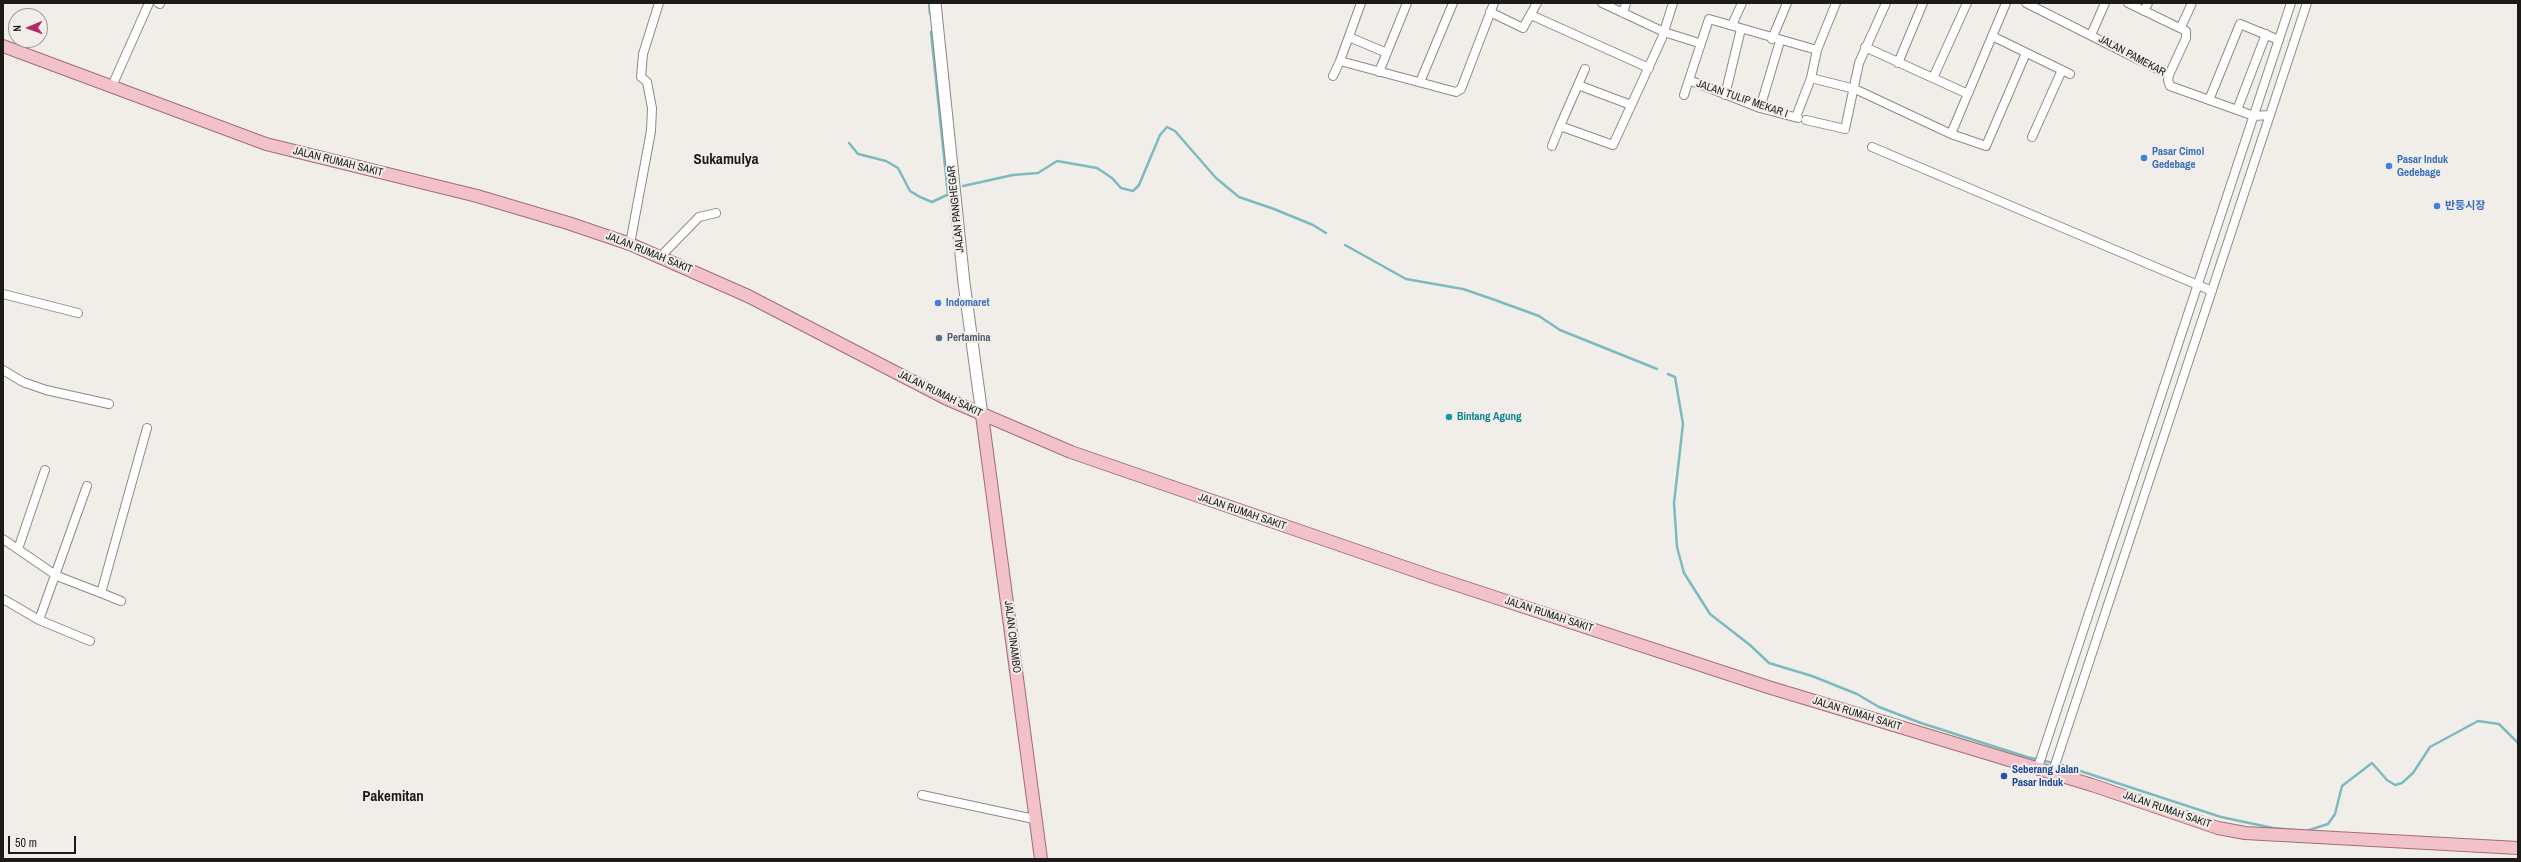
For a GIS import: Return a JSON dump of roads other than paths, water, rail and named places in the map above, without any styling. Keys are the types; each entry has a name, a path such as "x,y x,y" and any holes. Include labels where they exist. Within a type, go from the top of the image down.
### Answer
{"main road":[{"name":"JALAN RUMAH SAKIT","path":"3,46 266,144 477,196 568,223 630,244 661,256 748,296 982,415 1120,470 1433,577 1768,687 2054,766 2218,828 2245,833 2518,848"},
{"name":"JALAN CINAMBO","path":"982,415 1034,819 1041,859"}],"street":[{"path":"112,86 149,3"},
{"path":"630,244 651,132 652,108 647,82 641,77 643,54 659,3"},
{"name":"JALAN PANGHEGAR","path":"935,3 964,283 982,415"},
{"path":"1333,76 1362,3"},
{"path":"1380,72 1407,3"},
{"path":"1420,82 1453,3"},
{"path":"1340,61 1456,92 1461,89 1494,3"},
{"path":"1490,12 1523,28 1536,3"},
{"path":"1602,3 1664,32 1699,43"},
{"path":"1623,13 1626,3"},
{"path":"1560,126 1613,145 1649,68 1664,32 1673,3"},
{"path":"1732,24 1742,3"},
{"path":"1760,108 1776,40 1787,3"},
{"path":"1800,118 1817,50 1836,3"},
{"path":"1855,89 1860,63 1865,48 1886,3"},
{"path":"1898,63 1922,3"},
{"path":"1933,78 1967,3"},
{"path":"1951,134 2006,3"},
{"name":"JALAN PAMEKAR","path":"2026,3 2170,75 2168,80 2170,86 2254,116"},
{"path":"2091,35 2105,3"},
{"path":"2128,3 2181,27 2187,35 2170,75"},
{"path":"2144,11 2148,3"},
{"path":"2181,27 2192,3"},
{"path":"2040,762 2292,3"},
{"path":"2054,766 2307,3"},
{"path":"1531,15 1649,68"},
{"path":"1684,95 1699,43 1709,19 1732,24 1741,30 1817,50"},
{"path":"2209,100 2240,24 2279,40"},
{"path":"1725,95 1741,30"},
{"path":"2237,110 2266,34"},
{"path":"1992,36 2066,72 2032,137"},
{"path":"1349,37 1387,53"},
{"path":"1865,48 1968,94"},
{"path":"1810,78 1855,89 1951,134 1986,146 2026,53"},
{"path":"1552,146 1585,69"},
{"name":"JALAN TULIP MEKAR I","path":"1689,80 1760,108 1844,130 1855,89"},
{"path":"1578,85 1631,105"},
{"path":"2254,116 2269,115"},
{"path":"1872,147 2212,291"},
{"path":"661,256 699,217 716,213"},
{"path":"3,294 78,313"},
{"path":"3,370 23,382 46,390 109,404"},
{"path":"101,593 147,428"},
{"path":"18,549 45,470"},
{"path":"39,620 57,576 87,486"},
{"path":"3,539 57,576 121,601"},
{"path":"3,599 39,620 90,641"},
{"path":"922,795 1034,819"}],"waterway":[{"path":"929,3 930,14"},
{"path":"931,32 948,195"},
{"path":"963,186 1013,175 1038,173 1057,161 1097,168 1112,178 1121,188 1133,191 1139,185 1160,135 1167,127 1175,131 1216,178 1239,197 1313,225 1326,233"},
{"path":"849,143 858,154 886,161 898,168 910,191 920,197 932,202 949,194"},
{"path":"1345,245 1406,279 1463,289 1495,300 1539,316 1560,330 1657,369"},
{"path":"1668,374 1675,377 1683,424 1674,503 1677,547 1684,573 1710,614 1750,645 1769,663 1812,676 1857,694 1879,707 1921,723 2027,757 2062,765 2221,817 2273,828 2306,831 2328,824 2335,814 2342,786 2372,763 2387,780 2395,785 2402,783 2413,773 2430,747 2478,721 2499,724 2518,743"}],"place":[{"name":"Pasar Cimol Gedebage","path":"2144,158"},
{"name":"Pasar Induk Gedebage","path":"2389,166"},
{"name":"반둥시장","path":"2437,206"},
{"name":"Indomaret","path":"938,303"},
{"name":"Pertamina","path":"939,338"},
{"name":"Bintang Agung","path":"1449,417"},
{"name":"Seberang Jalan Pasar Induk","path":"2004,776"}],"district":[{"name":"Sukamulya","path":"726,160"},
{"name":"Pakemitan","path":"393,797"}]}
